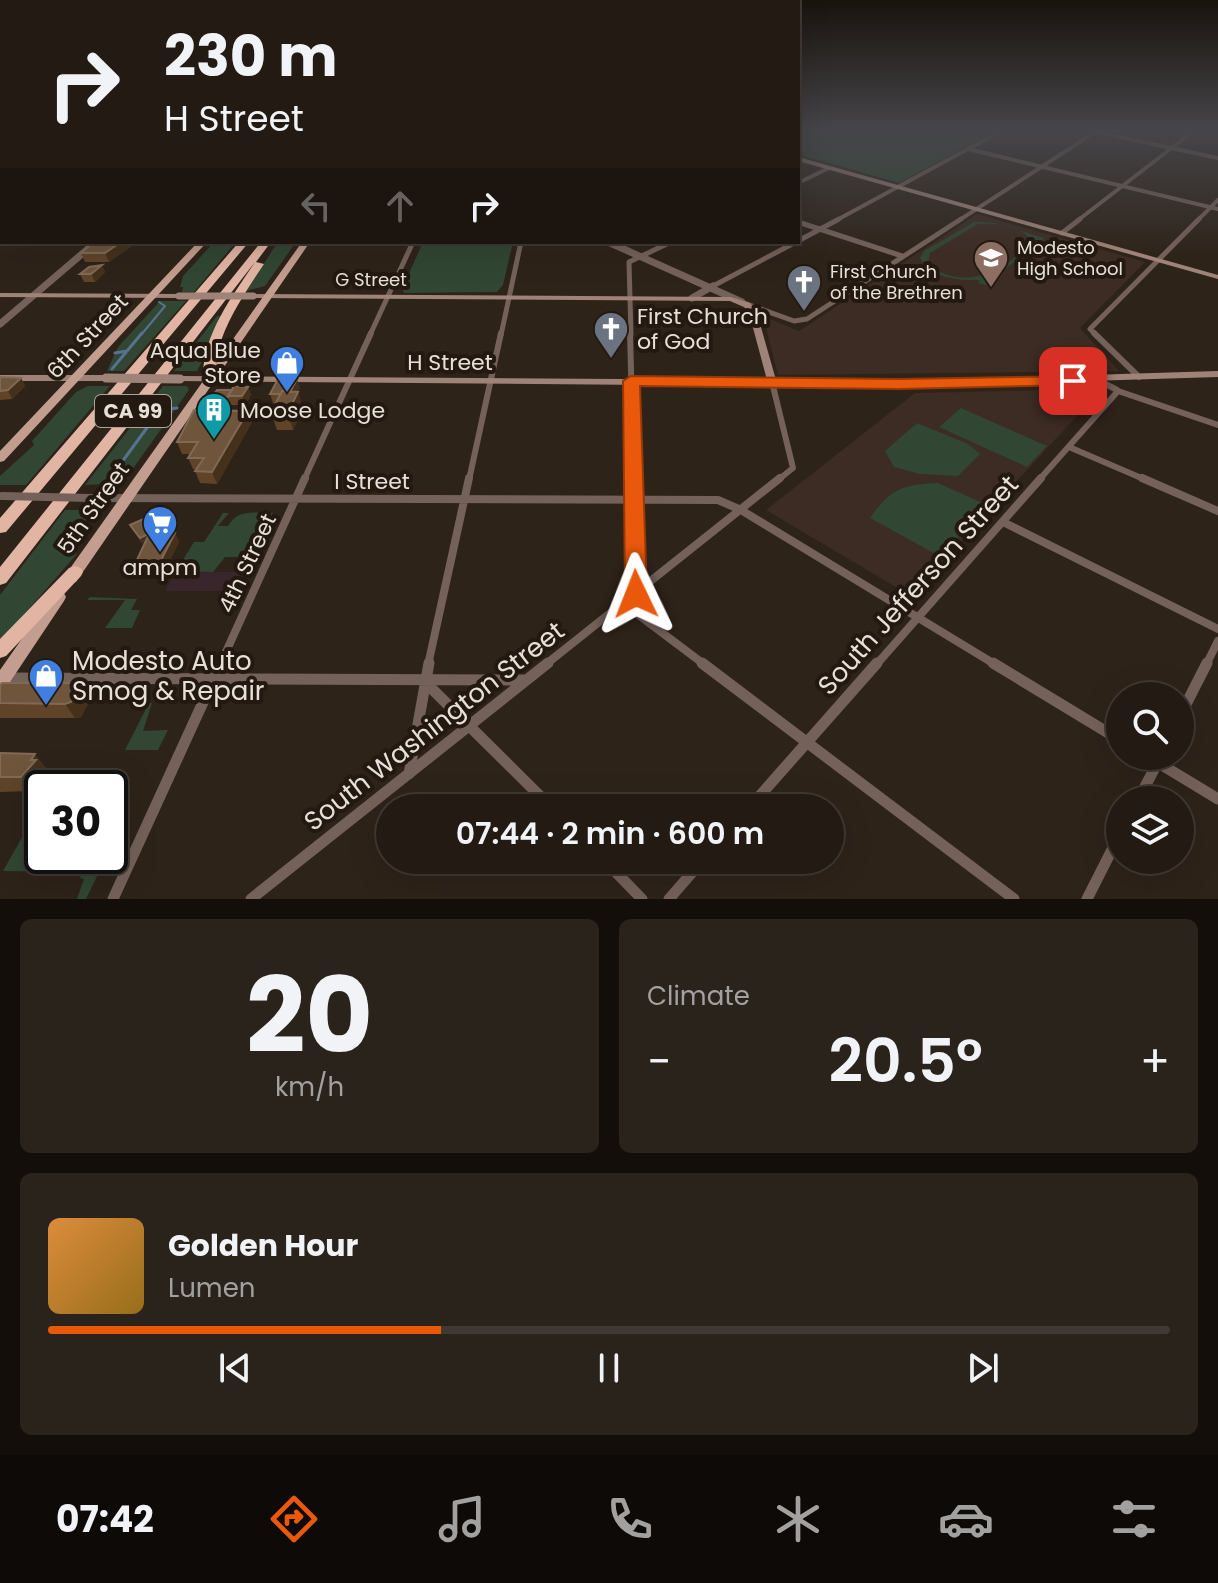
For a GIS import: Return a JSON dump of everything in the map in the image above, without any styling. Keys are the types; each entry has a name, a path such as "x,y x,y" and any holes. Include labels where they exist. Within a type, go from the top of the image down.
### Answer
{"highway":[{"name":"CA 99","path":"0,528 242,244"},
{"name":"CA 99","path":"0,579 264,244"},
{"path":"209,379 210,357 233,304 272,244"},
{"path":"0,651 75,572"}],"main road":[{"path":"843,172 1218,277"},
{"name":"6th Street","path":"0,458 201,244"},
{"name":"5th Street","path":"2,681 305,244"},
{"name":"G Street","path":"0,295 628,297 742,302"},
{"path":"742,302 753,313 772,382"},
{"name":"H Street","path":"0,378 899,384 1098,380 1218,373"}],"street":[{"path":"800,182 821,172"},
{"path":"800,239 925,172"},
{"path":"613,244 713,286 742,302 798,322 1032,172"},
{"path":"1065,172 1214,208"},
{"path":"1062,233 1140,172"},
{"path":"1139,377 1090,329 1214,208 1218,200"},
{"path":"800,223 902,256"},
{"path":"0,324 94,244"},
{"name":"4th Street","path":"113,899 412,244"},
{"path":"409,774 425,682 521,244"},
{"path":"636,594 629,262 667,244"},
{"path":"692,298 791,244"},
{"path":"1115,379 1120,388 1117,391"},
{"path":"1098,380 1117,391 1218,425"},
{"name":"South Washington Street","path":"251,899 267,894 409,774 793,468 772,382"},
{"name":"South Jefferson Street","path":"761,794 1117,391"},
{"path":"1069,447 1218,511"},
{"name":"I Street","path":"1,496 718,500 741,510 1106,731"},
{"path":"1003,522 1218,629"},
{"path":"624,604 1014,899"},
{"path":"1194,688 1218,641"},
{"path":"2,681 528,680"},
{"path":"425,682 538,794"},
{"path":"1175,770 1218,799"},
{"path":"1087,899 1106,862"},
{"path":"618,874 642,899"},
{"path":"669,899 691,874"}],"shaded area":[{"name":"Modesto High School","path":"977,214 1145,262 1080,328 1119,371 778,375 763,316 799,331"},
{"path":"1100,391 911,596 766,510 915,393"},
{"path":"176,571 242,572 234,591 165,591"}],"green space":[{"path":"861,172 919,172 899,183"},
{"path":"974,222 1003,225 978,224 930,253 928,263 941,272 955,277 969,277 996,269 1021,252 1031,242 1018,229 1045,238 985,285 978,283 980,280 955,279 930,270 920,258 924,251"},
{"path":"212,244 234,244 194,292 182,292 183,276"},
{"path":"277,244 295,244 265,286 246,291"},
{"path":"422,244 513,244 503,285 497,292 404,293 402,289"},
{"path":"160,301 186,301 124,371 107,371 118,347"},
{"path":"217,316 225,316 197,371 174,371"},
{"path":"88,386 110,386 26,485 0,485 0,476 34,445 32,441 76,392"},
{"path":"163,386 187,386 189,390 127,477 107,484 85,485"},
{"path":"961,408 1047,446 1027,467 939,427"},
{"path":"917,423 968,444 980,454 958,476 920,474 894,467 885,451"},
{"path":"938,483 989,506 939,556 870,518 884,500 898,490"},
{"path":"65,510 88,510 76,555 0,642 0,595"},
{"path":"223,513 229,513 218,526 228,526 242,514 273,513 249,561 241,561 243,557 225,557 213,572 176,571 194,542 204,542"},
{"path":"90,597 137,599 131,610 140,610 132,628 105,628 125,600 87,600"},
{"path":"149,703 152,703 143,731 168,730 158,750 125,750"},
{"path":"24,834 24,871 3,871"},
{"path":"81,874 98,874 86,899 77,899 84,879 80,878"}],"building":[{"path":"92,244 118,244 105,253 81,253"},
{"path":"102,265 91,274 80,274 89,267"},
{"path":"0,377 21,378 8,390 0,391"},
{"path":"278,379 297,379 290,392 270,394"},
{"path":"234,386 248,387 242,396 228,396"},
{"path":"217,390 232,390 228,397 212,397"},
{"path":"282,391 298,392 288,412 271,412"},
{"path":"194,410 248,411 212,472 195,471 204,458 188,458 198,442 177,442"},
{"path":"155,514 165,526 140,538 130,525"},
{"path":"150,532 175,533 159,564 135,564"},
{"path":"2,683 82,683 71,702 65,704 0,703"},
{"path":"0,753 35,754 31,760 36,760 21,777 0,777"}],"waterway":[{"path":"141,335 165,306 159,302"},
{"path":"127,351 142,333"},
{"path":"112,369 127,351"},
{"path":"115,353 127,351"},
{"path":"111,477 160,410 177,408"}],"place":[{"name":"Modesto High School","path":"991,289"},
{"name":"First Church of the Brethren","path":"804,313"},
{"name":"First Church of God","path":"611,360"},
{"name":"Aqua Blue Store","path":"287,394"},
{"name":"Moose Lodge","path":"214,441"},
{"name":"ampm","path":"160,554"},
{"name":"Modesto Auto Smog & Repair","path":"46,707"}],"route":[{"path":"636,594 631,381 899,384 1073,381"}]}
